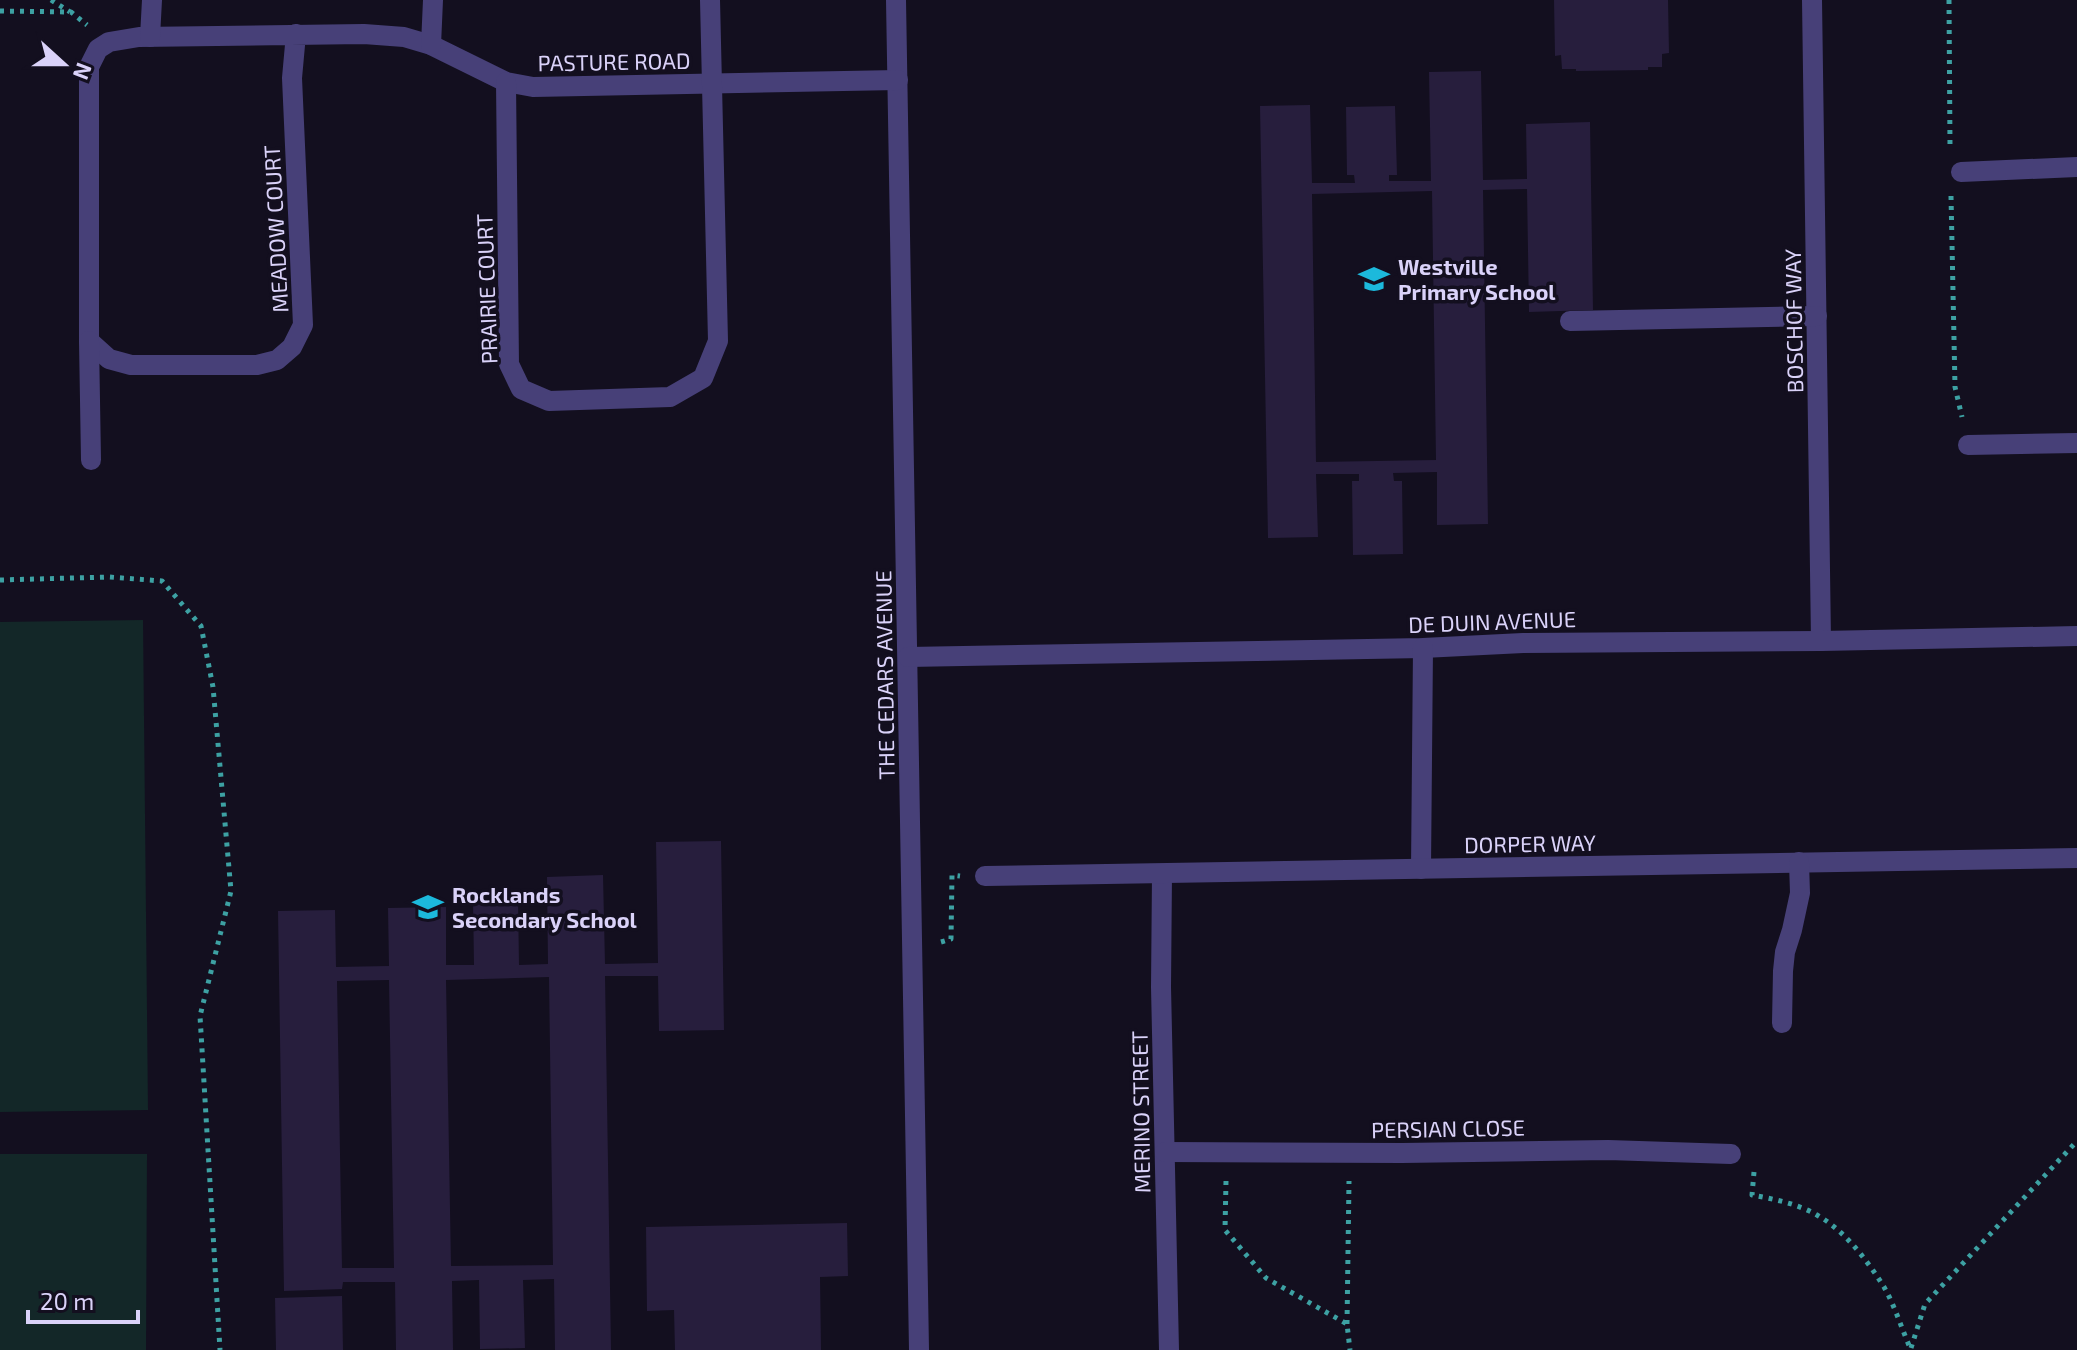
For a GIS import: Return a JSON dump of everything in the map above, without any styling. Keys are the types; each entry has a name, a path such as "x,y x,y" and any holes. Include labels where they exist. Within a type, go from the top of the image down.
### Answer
{"street":[{"path":"91,460 89,67 98,49 109,42 150,37 152,0"},
{"path":"431,45 433,0"},
{"name":"PRAIRIE COURT","path":"506,82 509,364 521,389 549,401 670,397 703,378 718,341 710,0"},
{"name":"THE CEDARS AVENUE","path":"896,0 919,1350"},
{"name":"BOSCHOF WAY","path":"1812,0 1821,641"},
{"name":"PASTURE ROAD","path":"150,37 296,34 404,37 431,45 506,82 533,87 898,80"},
{"name":"MEADOW COURT","path":"89,341 109,359 131,365 257,365 277,360 292,347 303,325 292,78 296,34"},
{"path":"1954,172 2077,167"},
{"path":"1570,321 1817,316"},
{"path":"1968,445 2077,443"},
{"name":"DE DUIN AVENUE","path":"908,657 1423,648 1523,643 2077,636"},
{"path":"1421,869 1423,648"},
{"name":"DORPER WAY","path":"985,876 2077,858"},
{"path":"1782,1023 1784,962 1800,893 1799,862"},
{"name":"MERINO STREET","path":"1162,874 1161,987 1169,1350"},
{"name":"PERSIAN CLOSE","path":"1165,1152 1608,1150 1731,1154"}],"path":[{"path":"51,0 109,42"},
{"path":"1949,0 1955,387 1968,445"},
{"path":"0,11 71,12"},
{"path":"0,580 109,577 162,581 201,626 213,687 231,891 200,1016 220,1350"},
{"path":"938,942 951,939 952,875 985,876"},
{"path":"1911,1350 1925,1304 2077,1141"},
{"path":"1224,1152 1225,1230 1266,1278 1347,1324"},
{"path":"1348,1153 1347,1324 1350,1350"},
{"path":"1731,1154 1755,1156 1752,1195 1815,1213 1838,1229 1885,1289 1911,1350"}],"green space":[{"path":"143,620 148,1110 0,1112 0,622"},
{"path":"0,1154 147,1154 146,1350 0,1350"}],"building":[{"path":"1554,0 1668,0 1669,53 1662,54 1662,67 1648,67 1648,70 1562,69 1561,55 1555,56"},
{"path":"1481,71 1483,180 1527,179 1526,124 1590,122 1593,310 1529,312 1527,189 1483,190 1488,524 1437,525 1437,472 1393,473 1394,481 1402,481 1403,554 1353,555 1352,481 1359,481 1359,474 1316,474 1318,537 1268,538 1260,106 1310,105 1312,183 1355,183 1354,175 1347,175 1346,107 1395,106 1397,175 1389,175 1389,181 1431,181 1429,72","holes":["1432,191 1436,460 1316,462 1312,194"]},
{"path":"721,841 724,1030 659,1031 658,976 605,976 611,1350 555,1350 554,1279 523,1280 525,1348 480,1349 479,1280 452,1281 453,1350 396,1350 395,1282 343,1282 342,1289 284,1291 278,911 335,910 336,967 389,966 388,908 446,907 446,965 474,965 473,900 518,899 519,965 548,964 547,877 603,875 605,964 658,963 656,842","holes":["549,977 553,1265 451,1266 446,980","389,980 394,1268 342,1268 337,981"]},
{"path":"847,1223 848,1276 820,1277 821,1350 675,1350 674,1310 647,1311 646,1227"},
{"path":"342,1296 343,1350 276,1350 275,1298"}],"place":[{"name":"Westville Primary School","path":"1374,279"},
{"name":"Rocklands Secondary School","path":"428,907"}]}
